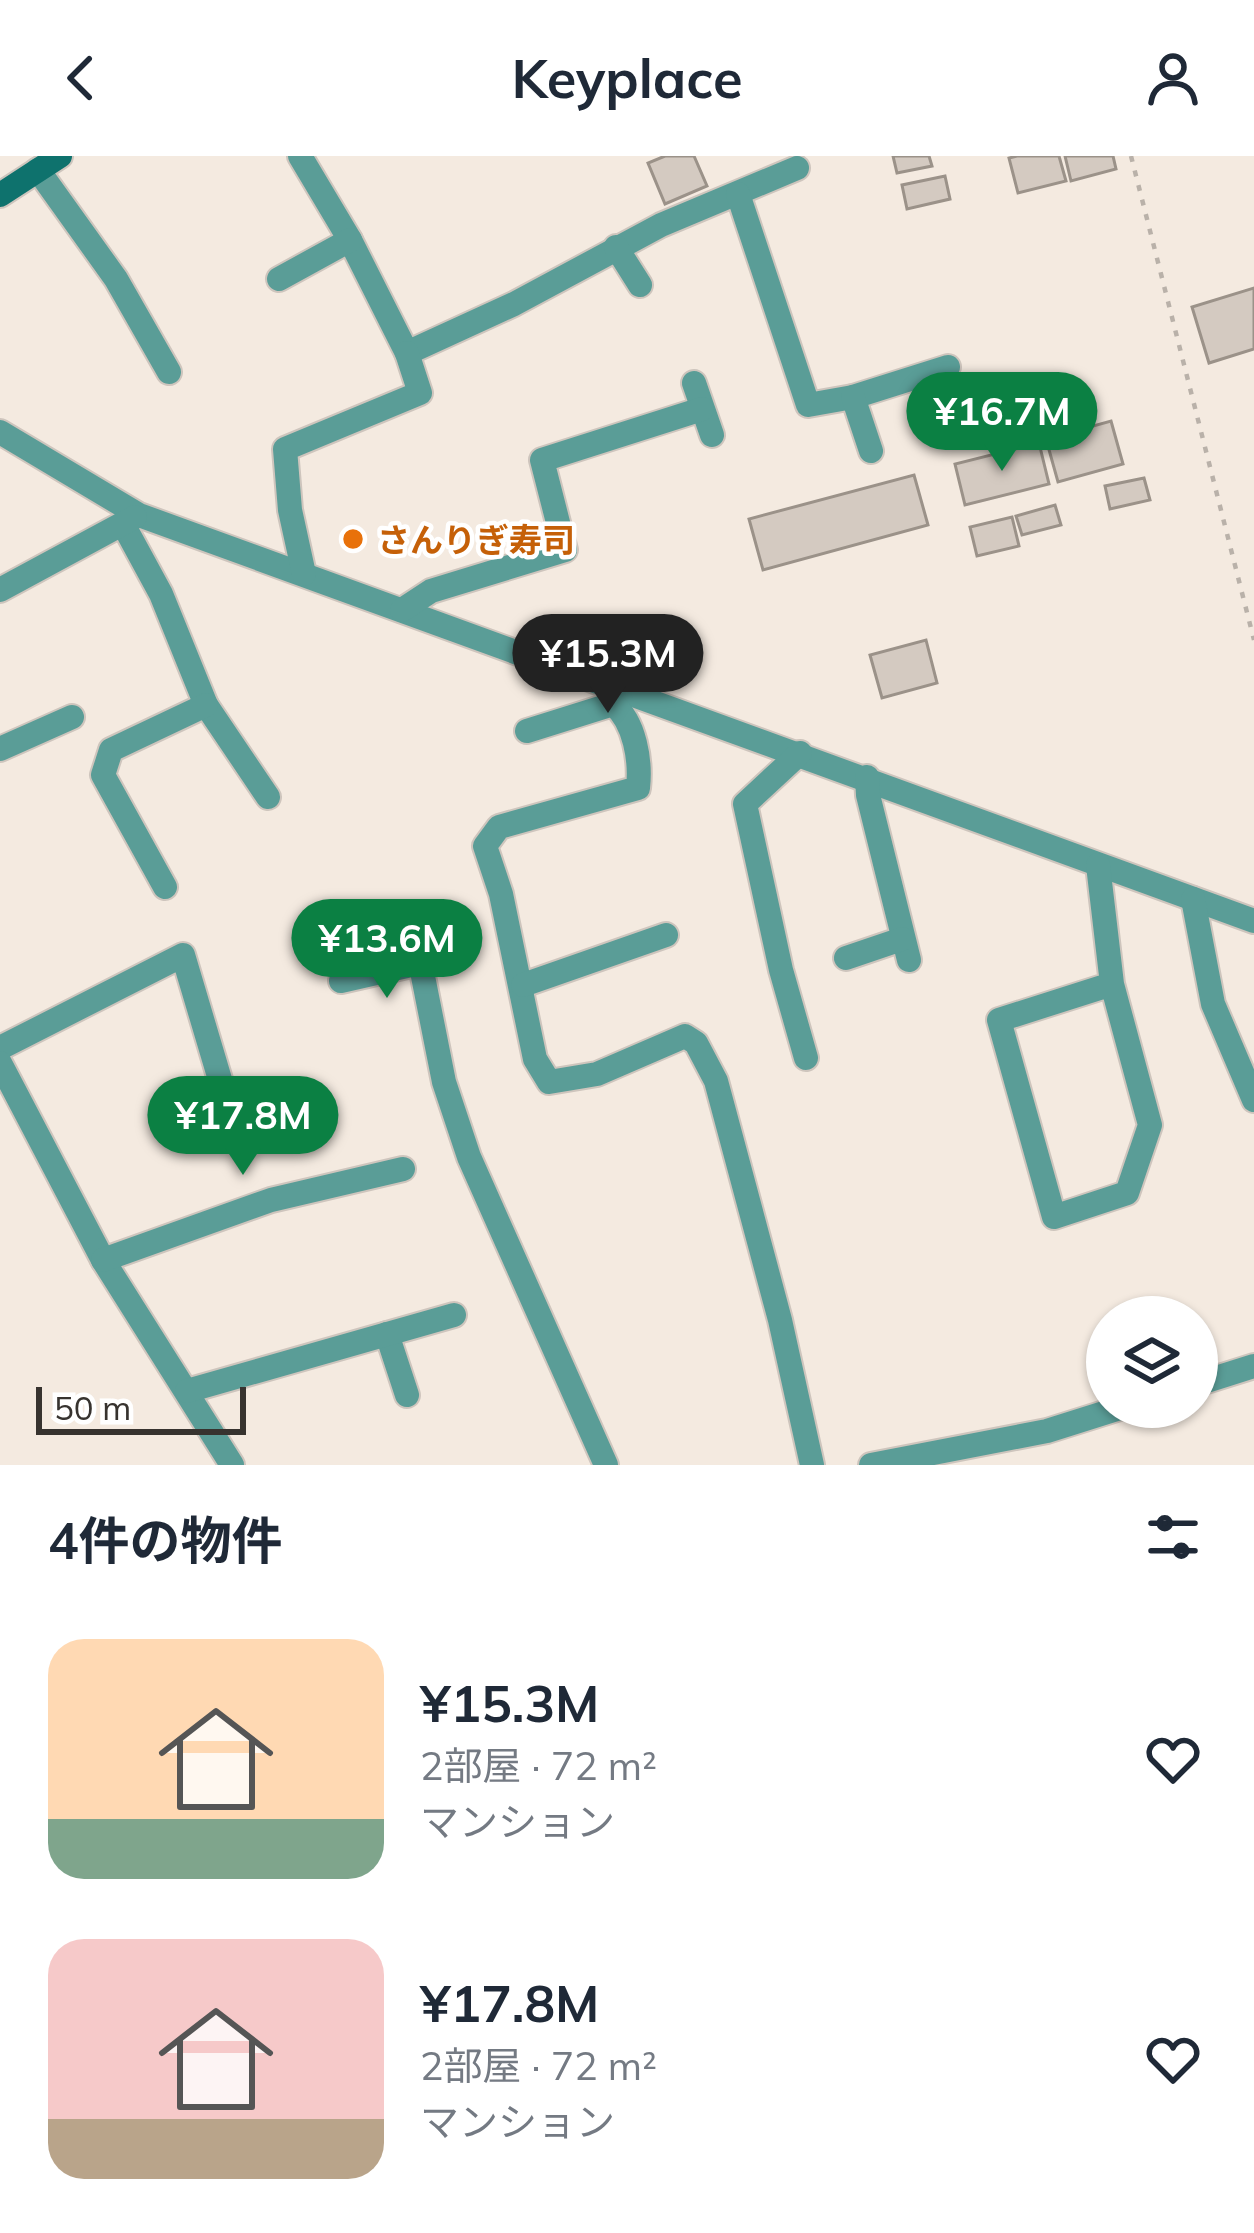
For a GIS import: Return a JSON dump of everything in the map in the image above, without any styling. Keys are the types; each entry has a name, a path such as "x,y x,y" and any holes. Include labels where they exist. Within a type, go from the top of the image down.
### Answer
{"street":[{"path":"0,194 60,156"},
{"path":"300,156 350,240 407,353 420,393 285,449 290,510 304,574"},
{"path":"407,353 514,304 616,247 796,168"},
{"path":"38,170 116,279 170,372"},
{"path":"737,194 808,405 854,397 948,367"},
{"path":"279,279 350,240"},
{"path":"616,247 640,285"},
{"path":"694,383 712,435"},
{"path":"854,397 871,451"},
{"path":"402,610 430,591 565,550 542,460 702,409"},
{"path":"0,432 131,520 304,574 1254,920"},
{"path":"0,590 131,520"},
{"path":"131,520 206,705 268,797"},
{"path":"527,731 613,704 625,714 640,767 638,788 499,827 485,846 502,894 535,1059 549,1082 597,1074 685,1036 696,1043 716,1081 780,1320 812,1465"},
{"path":"165,887 103,775 111,750 206,705"},
{"path":"0,749 72,717"},
{"path":"800,753 745,804 781,970 806,1058"},
{"path":"846,958 906,949 867,777"},
{"path":"1098,865 1112,984 1150,1124 1127,1192 1054,1216 999,1020 1112,984"},
{"path":"1193,899 1213,1004 1254,1100"},
{"path":"413,926 444,1082 469,1157 606,1465"},
{"path":"523,985 666,935"},
{"path":"0,1048 183,955 224,1094"},
{"path":"341,981 420,963"},
{"path":"0,1063 103,1260 232,1465"},
{"path":"103,1260 271,1200 403,1169"},
{"path":"187,1391 454,1315"},
{"path":"387,1334 406,1395"},
{"path":"1218,1377 1254,1366"},
{"path":"872,1465 1047,1431 1086,1419"}],"path":[{"path":"1131,156 1254,640"}],"building":[{"path":"665,156 694,156 707,186 665,204 648,163"},
{"path":"893,156 929,156 932,166 897,173"},
{"path":"1059,156 1066,181 1018,193 1009,158"},
{"path":"1065,156 1113,156 1116,169 1071,181"},
{"path":"945,176 950,199 907,209 902,185"},
{"path":"1254,288 1254,349 1209,363 1192,307"},
{"path":"1111,421 1123,464 1058,482 1046,439"},
{"path":"1039,443 1049,484 965,505 955,464"},
{"path":"914,475 928,525 763,570 749,519"},
{"path":"1144,478 1150,500 1110,509 1105,486"},
{"path":"1055,505 1061,525 1022,535 1016,516"},
{"path":"1012,517 1019,546 977,556 970,527"},
{"path":"926,640 937,683 882,698 870,655"}],"place":[{"name":"さんりぎ寿司","path":"353,539"}]}
